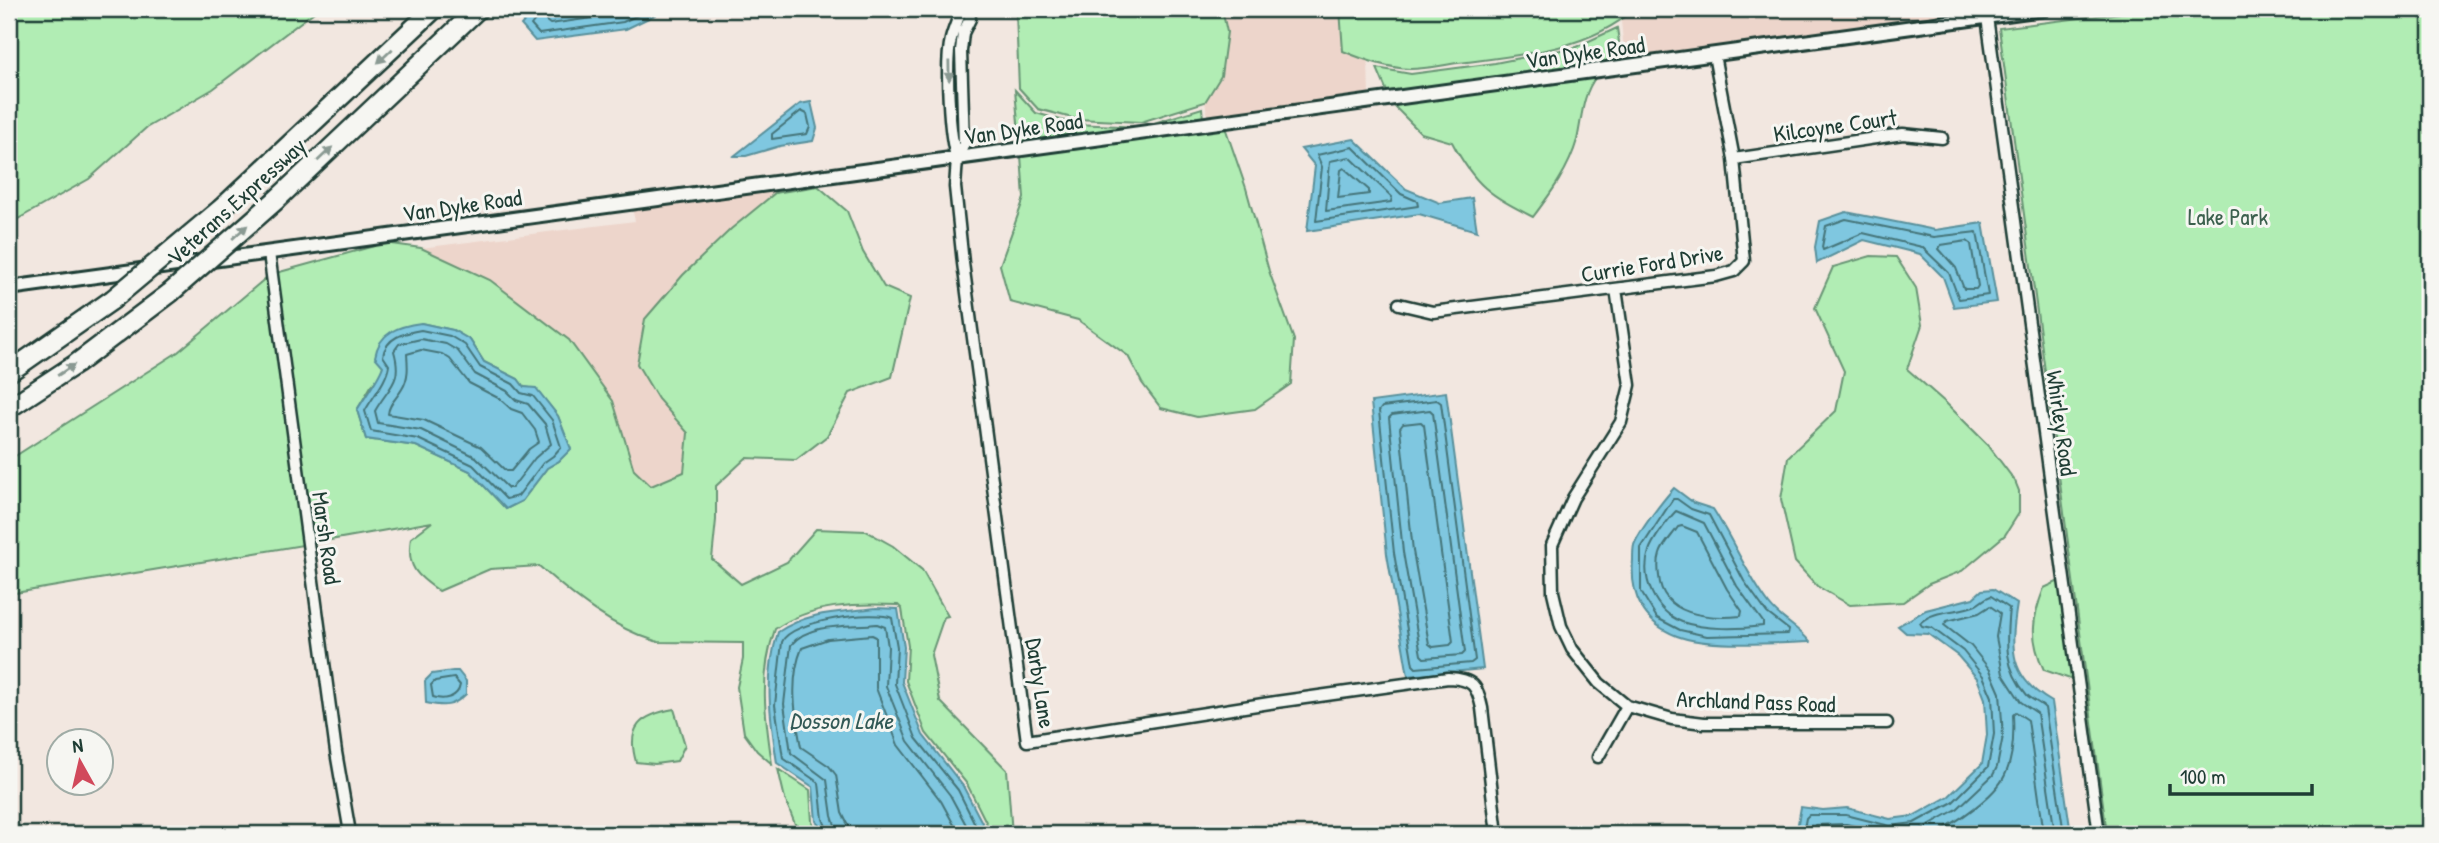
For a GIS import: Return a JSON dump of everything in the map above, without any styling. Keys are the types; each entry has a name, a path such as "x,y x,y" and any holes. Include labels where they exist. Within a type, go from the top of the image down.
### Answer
{"highway":[{"name":"Veterans Expressway","path":"9,372 112,300 222,208 434,9"},
{"name":"Veterans Expressway","path":"9,408 76,364 170,293 275,201 478,9"}],"main road":[{"name":"Van Dyke Road","path":"9,288 2043,9"}],"street":[{"path":"957,159 964,144 961,51 970,10"},
{"name":"Whirley Road","path":"1987,17 2099,834"},
{"name":"Currie Ford Drive","path":"1399,304 1433,312 1716,276 1734,271 1744,261 1734,159 1714,55"},
{"name":"Kilcoyne Court","path":"1734,159 1903,134 1942,138"},
{"name":"Darby Lane","path":"957,159 955,187 963,263 1027,741 1276,702 1462,678 1472,683 1478,691 1482,708 1497,834"},
{"name":"Marsh Road","path":"269,253 336,752 349,827"},
{"name":"Archland Pass Road","path":"1616,289 1630,385 1621,422 1573,498 1552,545 1553,592 1566,638 1589,672 1627,706 1672,719 1704,723 1887,723"},
{"path":"1598,757 1627,706"}],"shaded area":[{"path":"1222,9 1340,9 1343,51 1368,61 1369,96 1255,110 1208,119 1205,102 1221,76 1227,32"},
{"path":"1634,9 1966,9 1967,18 1625,61 1621,21"},
{"path":"773,188 780,192 775,193 731,229 658,399 688,433 684,472 651,487 634,470 613,401 490,280 421,248 635,221 632,208"}],"green space":[{"path":"9,9 318,9 213,89 146,128 89,179 18,219 9,227"},
{"path":"1018,9 1222,9 1227,32 1221,76 1205,102 1141,122 1076,119 1038,109 1019,88"},
{"path":"1340,9 1634,9 1596,34 1551,49 1410,69 1376,63 1343,51"},
{"name":"Lake Park","path":"2153,9 2430,9 2430,834 2107,834 1999,28"},
{"path":"1617,28 1619,42 1604,65 1388,94 1377,68 1411,74 1495,63 1576,47"},
{"path":"1596,77 1585,99 1577,140 1569,161 1553,190 1533,217 1485,188 1468,169 1452,142 1421,133 1393,105"},
{"path":"1015,90 1036,113 1075,124 1141,127 1202,108 1203,119 1020,144"},
{"path":"1225,127 1246,188 1269,271 1294,340 1291,384 1255,409 1197,417 1161,408 1142,383 1128,356 1078,320 1010,302 1000,265 1024,198 1021,155"},
{"path":"818,186 847,211 863,252 884,287 910,298 892,377 850,393 827,436 796,460 746,458 716,486 712,559 741,584 787,562 816,529 866,531 893,546 922,570 948,616 944,617 931,655 940,701 1007,770 1012,834 992,834 967,784 926,733 906,681 908,646 902,609 898,605 834,607 804,614 775,629 765,680 772,764 757,751 744,733 737,687 743,659 743,643 658,642 641,636 594,610 539,566 490,569 439,591 419,575 410,556 411,538 432,522 313,543 276,273 385,243 421,248 490,280 569,340 613,401 634,470 651,486 684,472 688,433 658,399 637,364 645,319 683,275 731,229 775,193","holes":["421,323 452,330 470,340 484,362 518,379 524,387 536,389 558,416 570,449 559,461 547,468 522,501 506,509 470,471 416,446 366,439 357,410 380,376 383,366"]},
{"path":"1871,256 1896,257 1916,288 1922,325 1907,369 1988,445 2015,481 2019,491 2019,513 2005,535 1962,571 1929,584 1903,602 1850,605 1817,586 1795,562 1781,499 1788,457 1836,411 1844,371 1815,308 1833,267"},
{"path":"267,277 303,545 9,594 9,460 178,352"},
{"path":"2059,581 2073,680 2044,670 2034,638 2037,609 2044,588"},
{"path":"674,709 685,745 677,761 655,764 636,762 633,740 638,725 652,715"},
{"path":"778,769 810,790 812,822 819,834 799,834 785,799"}],"water":[{"path":"535,9 667,9 626,29 535,41 521,25"},
{"path":"811,102 817,128 813,141 780,146 746,156 734,156 800,104"},
{"path":"1354,139 1406,189 1440,203 1472,198 1477,231 1419,214 1307,231 1315,166 1301,149"},
{"path":"1846,212 1935,230 1983,223 1997,302 1954,307 1943,277 1920,254 1864,240 1817,263 1815,247 1820,221"},
{"path":"421,323 453,330 470,340 484,362 518,379 524,387 536,388 558,416 571,449 547,468 522,501 506,509 470,471 416,446 366,439 357,410 383,366 375,357 377,348 391,332"},
{"path":"1446,392 1483,669 1408,676 1387,554 1371,402"},
{"path":"1674,488 1694,503 1713,509 1769,604 1810,642 1742,644 1690,640 1665,630 1647,615 1634,585 1634,545 1646,524"},
{"path":"1993,589 2017,604 2013,635 2020,672 2027,683 2052,702 2071,834 1796,834 1801,807 1823,810 1847,808 1890,819 1913,816 1949,796 1982,764 1987,735 1985,699 1977,678 1958,656 1928,634 1906,633 1898,626 1926,610 1973,598 1982,590"},
{"name":"Dosson Lake","path":"876,608 898,609 904,647 902,682 923,735 963,786 988,834 824,834 816,821 813,787 777,763 770,681 778,632 814,616"},
{"path":"458,671 466,681 466,694 448,705 426,703 425,681 432,674"}]}
